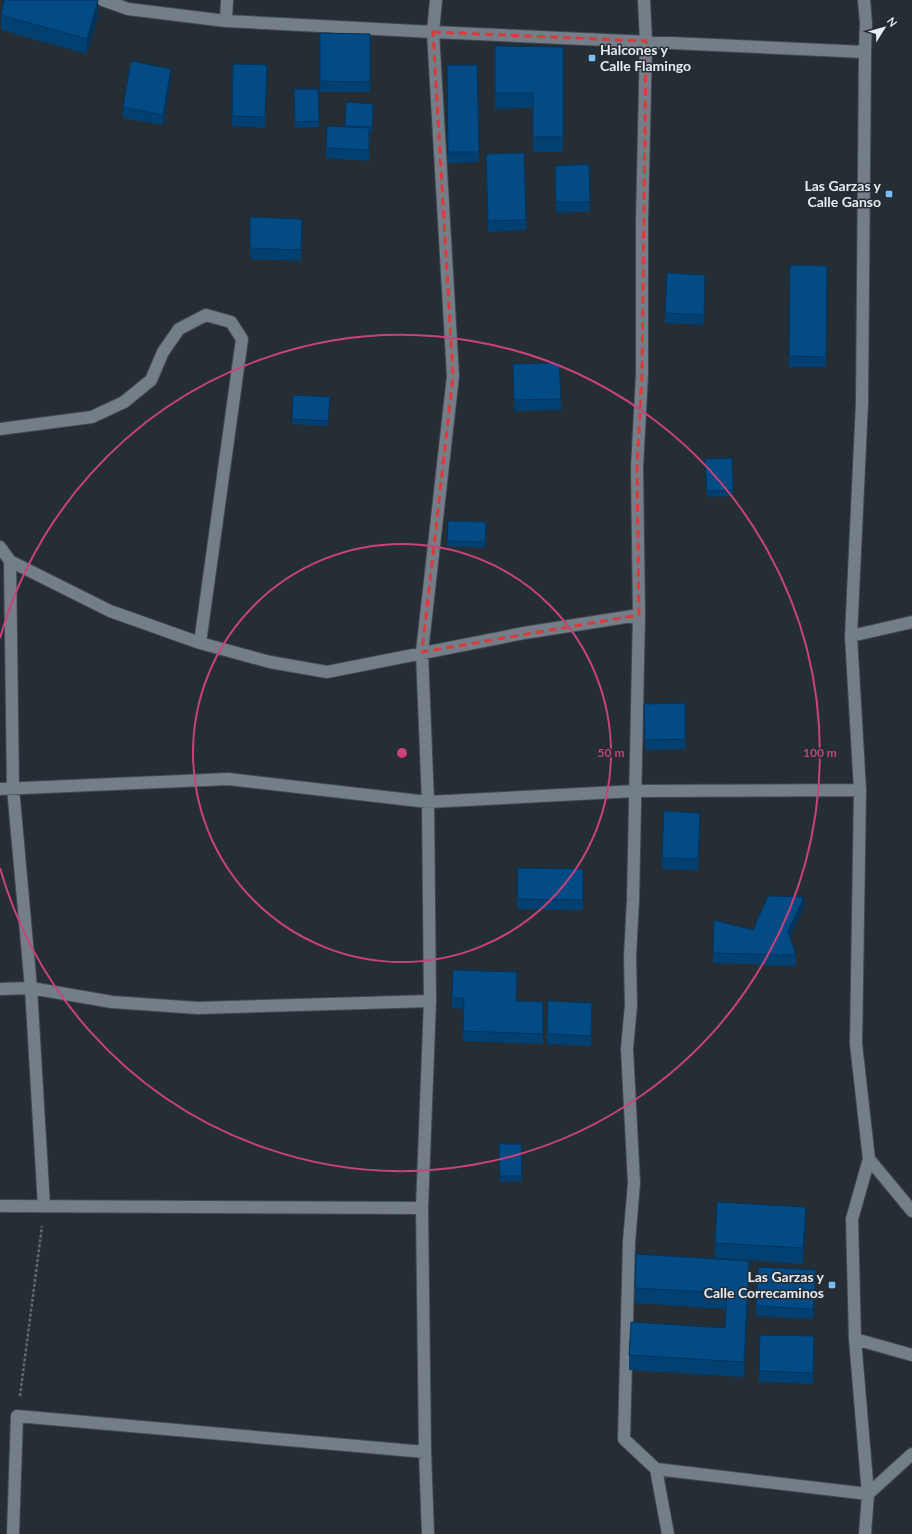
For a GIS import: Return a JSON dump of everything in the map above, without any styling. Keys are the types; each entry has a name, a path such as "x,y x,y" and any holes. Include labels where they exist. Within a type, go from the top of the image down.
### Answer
{"street":[{"path":"103,0 128,9 226,21 865,52"},
{"path":"226,0 226,21"},
{"path":"428,1534 425,1452 422,1208 430,1000 428,802 422,652 453,376 433,32 436,0"},
{"path":"644,0 646,41 642,220 642,374 637,468 639,615 630,957 631,1005 627,1049 634,1183 630,1242 624,1439 656,1469 668,1534"},
{"path":"864,0 866,23 862,403 851,636 860,790 856,1044 869,1159 852,1220 856,1339 868,1494 865,1534"},
{"path":"0,429 92,417 124,402 151,380 163,352 179,329 206,315 231,322 242,339 200,643"},
{"path":"0,546 10,561 110,611 200,643 270,662 327,672 524,632 639,615"},
{"path":"10,561 13,788 31,988 44,1206"},
{"path":"851,636 912,622"},
{"path":"0,789 228,779 428,802 635,791 860,790"},
{"path":"0,989 31,988 112,1002 198,1008 430,1000"},
{"path":"869,1159 912,1211"},
{"path":"0,1206 422,1208"},
{"path":"856,1339 912,1356"},
{"path":"13,1534 17,1416 425,1452"},
{"path":"656,1469 868,1494 912,1454"}],"path":[{"path":"17,1416 44,1206"}],"highlighted area":[{"path":"433,32 646,41 642,374 637,468 639,615 422,652 453,376"}],"building":[{"path":"4,0 98,0 87,39 1,15"},
{"path":"320,33 370,34 370,82 320,81"},
{"path":"495,46 563,47 563,137 533,137 533,93 495,93"},
{"path":"131,61 171,69 163,115 123,107"},
{"path":"233,64 267,65 265,117 232,116"},
{"path":"447,65 477,65 479,152 448,152"},
{"path":"294,89 318,89 319,121 295,122"},
{"path":"346,102 373,104 372,127 345,126"},
{"path":"327,126 369,128 369,150 326,148"},
{"path":"524,153 526,220 488,221 486,154"},
{"path":"589,164 590,202 556,202 555,166"},
{"path":"250,217 302,219 301,250 250,248"},
{"path":"790,265 827,266 826,357 789,356"},
{"path":"667,273 705,275 704,315 665,313"},
{"path":"559,363 561,399 514,400 513,364"},
{"path":"293,395 330,397 328,421 292,419"},
{"path":"732,458 733,490 707,491 705,459"},
{"path":"448,521 486,522 485,542 447,541"},
{"path":"685,703 685,739 645,740 644,704"},
{"path":"664,811 700,813 698,859 662,858"},
{"path":"518,868 583,869 583,900 517,899"},
{"path":"768,896 804,897 788,931 796,955 713,953 714,920 753,930"},
{"path":"453,970 517,972 516,1001 543,1002 543,1034 463,1031 464,998 452,998"},
{"path":"548,1001 592,1003 591,1036 547,1034"},
{"path":"499,1144 521,1144 522,1176 500,1176"},
{"path":"717,1202 806,1207 803,1248 715,1243"},
{"path":"636,1254 749,1261 744,1362 629,1355 631,1322 725,1328 727,1293 635,1288"},
{"path":"758,1267 816,1270 813,1309 756,1306"},
{"path":"760,1335 814,1336 813,1373 759,1371"}],"place":[{"name":"Halcones y Calle Flamingo","path":"592,58"},
{"name":"Las Garzas y Calle Ganso","path":"889,194"},
{"name":"Las Garzas y Calle Correcaminos","path":"832,1285"}]}
